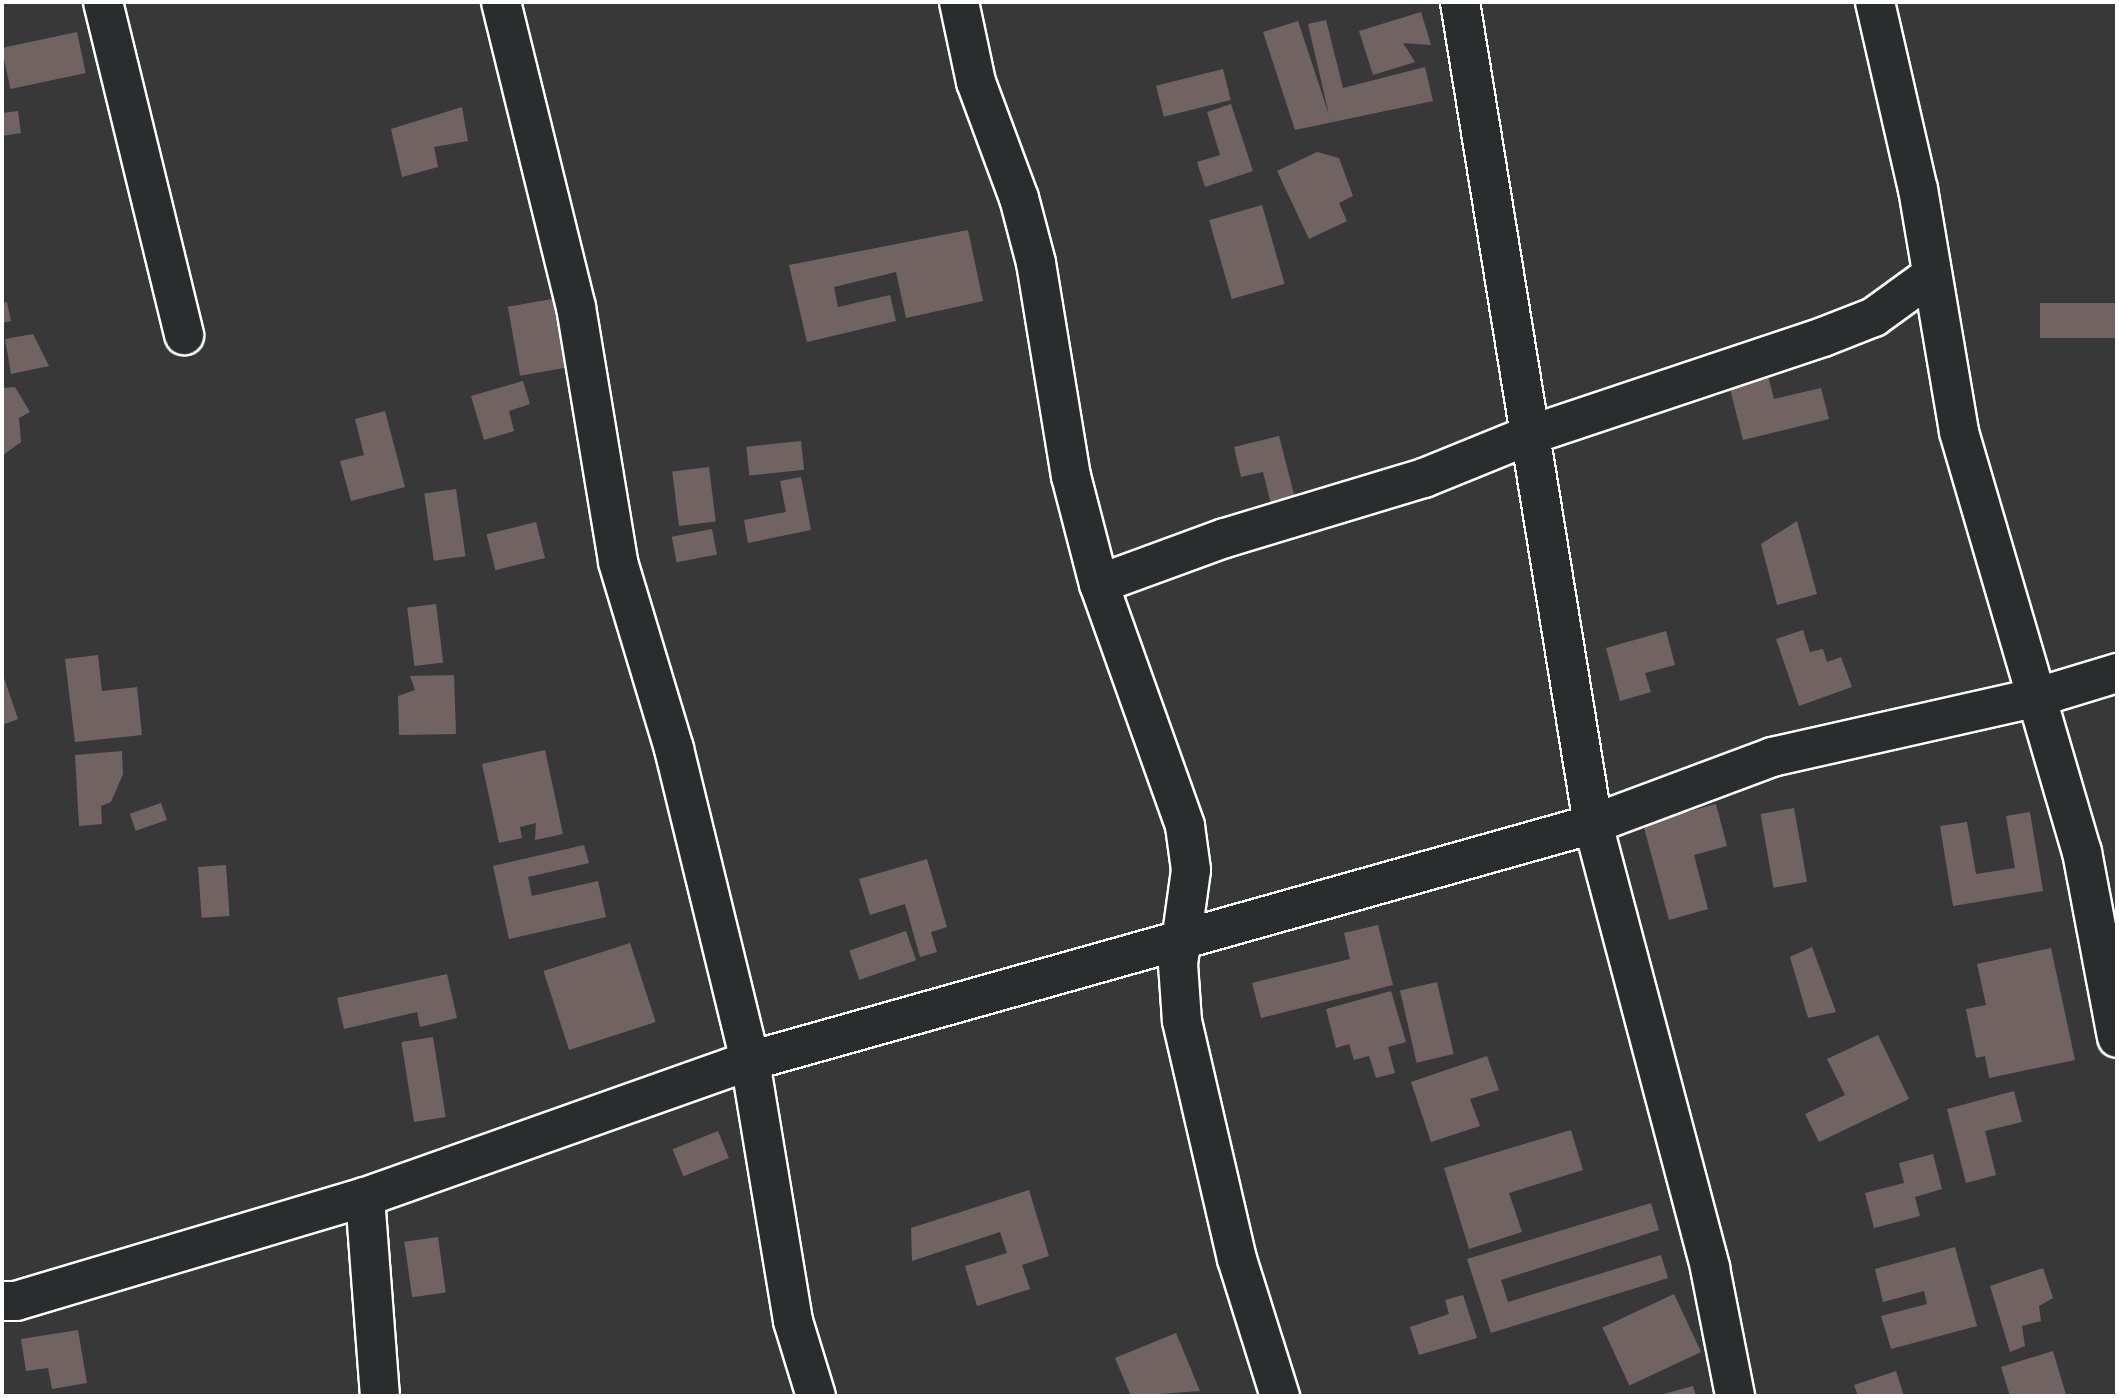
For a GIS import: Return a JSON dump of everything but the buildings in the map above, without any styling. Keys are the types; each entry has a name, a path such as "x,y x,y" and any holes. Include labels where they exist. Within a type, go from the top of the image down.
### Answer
{"street":[{"path":"103,2 184,335"},
{"path":"501,2 576,307 618,562 674,749 750,1061 793,1321 816,1396"},
{"path":"959,2 976,82 1036,263 1071,476 1099,584 1185,826 1191,870 1182,937 1182,1021 1237,1259 1280,1396"},
{"path":"1460,2 1593,824 1710,1268 1735,1396"},
{"path":"1875,2 1918,189 1929,277 1959,432 2082,852 2117,1038"},
{"path":"1099,584 1225,538 1424,478 1530,435 1823,337 1874,317 1929,277"},
{"path":"2,1301 16,1301 365,1197 750,1061 1182,937 1369,891 1593,824 1772,757 2038,697 2117,673"},
{"path":"365,1197 380,1396"}]}
